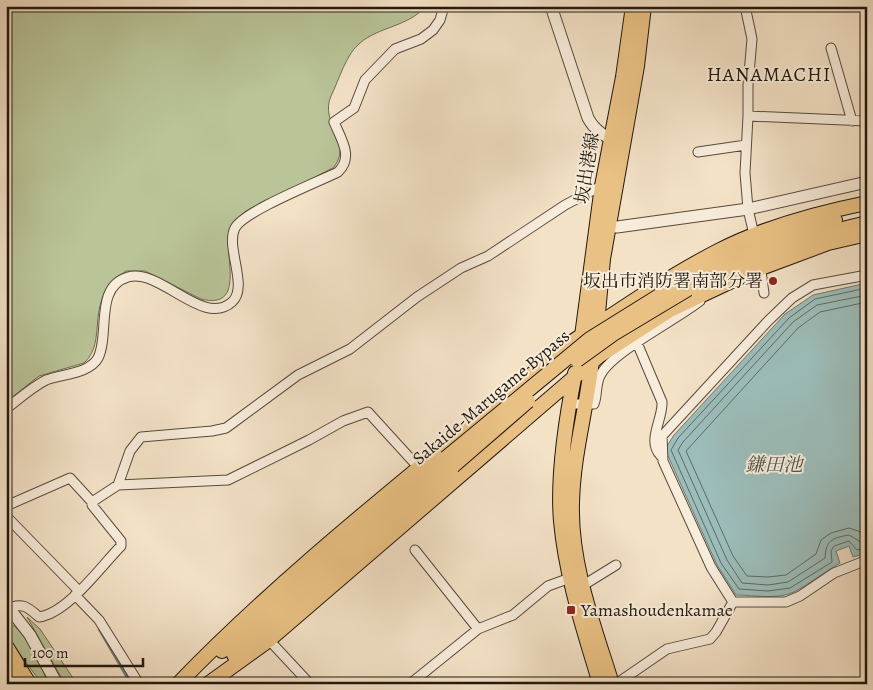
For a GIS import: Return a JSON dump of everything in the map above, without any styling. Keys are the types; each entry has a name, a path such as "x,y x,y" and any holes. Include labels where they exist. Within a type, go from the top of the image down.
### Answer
{"highway":[{"path":"6,648 23,682"},
{"path":"6,674 23,682"}],"main road":[{"name":"坂出港線","path":"577,404 574,377 603,227 617,179 617,141 623,77 633,6"},
{"name":"坂出港線","path":"577,404 592,362 597,324 603,259 602,186 617,141 638,57 644,6"},
{"path":"178,684 248,614 563,348 597,324 675,275 720,250 812,217 867,203"},
{"name":"Sakaide-Marugame Bypass","path":"183,684 449,462 613,334 686,285 764,243 867,213"},
{"name":"Sakaide-Marugame Bypass","path":"686,285 809,239 867,223"},
{"path":"208,684 269,640 592,362 635,338 670,310 760,265 828,243 867,234"},
{"path":"599,298 609,307 626,306"},
{"path":"551,397 559,398 567,404 568,419 560,481 560,505 570,578 600,684"},
{"path":"568,419 577,404"},
{"path":"577,404 572,505 582,586 614,684"},
{"name":"Sakaide-Marugame Bypass","path":"200,684 449,462"}],"street":[{"path":"6,409 46,380 92,365 98,358 101,345 106,300 111,291 125,278 146,276 204,307 216,309 232,302 237,296 238,286 233,238 235,229 250,215 338,172 344,166 347,152 334,122 354,108 365,80 395,49 421,38 433,30 440,20 444,6"},
{"path":"551,6 588,118 594,128 617,141"},
{"path":"745,6 752,39 744,173 748,209 755,238"},
{"path":"831,48 852,121"},
{"path":"748,116 867,121"},
{"path":"698,152 746,145"},
{"path":"118,485 130,450 141,437 212,432 226,428 298,375 350,349 417,297 461,268 488,256 565,205 617,179"},
{"path":"603,227 748,209 867,182"},
{"path":"760,265 764,293"},
{"path":"733,602 711,567 662,456 661,442 667,429 783,305 813,285 867,276"},
{"path":"577,404 594,404 598,378 616,356 635,338 680,317 704,297"},
{"path":"635,338 662,402 662,413 654,439 657,452 662,456"},
{"path":"92,502 118,485 228,480 309,440 343,420 368,412 419,468"},
{"path":"6,506 70,478 92,502 92,505 121,541 121,546 77,593 48,616 39,617 27,606 7,608"},
{"path":"6,516 77,593 99,620 139,684"},
{"path":"415,550 478,629"},
{"path":"614,684 667,649 710,639 733,602 740,600 786,602 800,596 834,573 867,560"},
{"path":"582,586 616,565"},
{"path":"410,684 478,629 513,615 548,586 570,578"},
{"path":"7,608 30,635 57,684"},
{"path":"269,640 310,684"}],"green space":[{"path":"6,6 426,6 411,18 368,37 355,48 343,68 331,96 329,106 329,115 340,150 338,159 333,168 246,211 235,222 231,228 228,246 230,280 228,290 223,297 215,300 201,299 145,271 126,271 112,282 104,294 100,307 95,343 84,363 39,376 6,402"},
{"path":"27,617 40,629 77,684 65,684"},
{"path":"12,625 23,635 49,684 42,684 6,635 6,628"}],"water":[{"name":"鎌田池","path":"867,283 867,553 853,557 849,546 836,551 840,563 794,592 780,596 736,595 717,565 665,449 674,435 785,314 813,295"}],"waterway":[{"path":"99,629 131,684"}],"place":[{"name":"坂出市消防署南部分署","path":"773,281"},
{"name":"Yamashoudenkamae","path":"571,610"}],"district":[{"name":"HANAMACHI","path":"769,74"}]}
